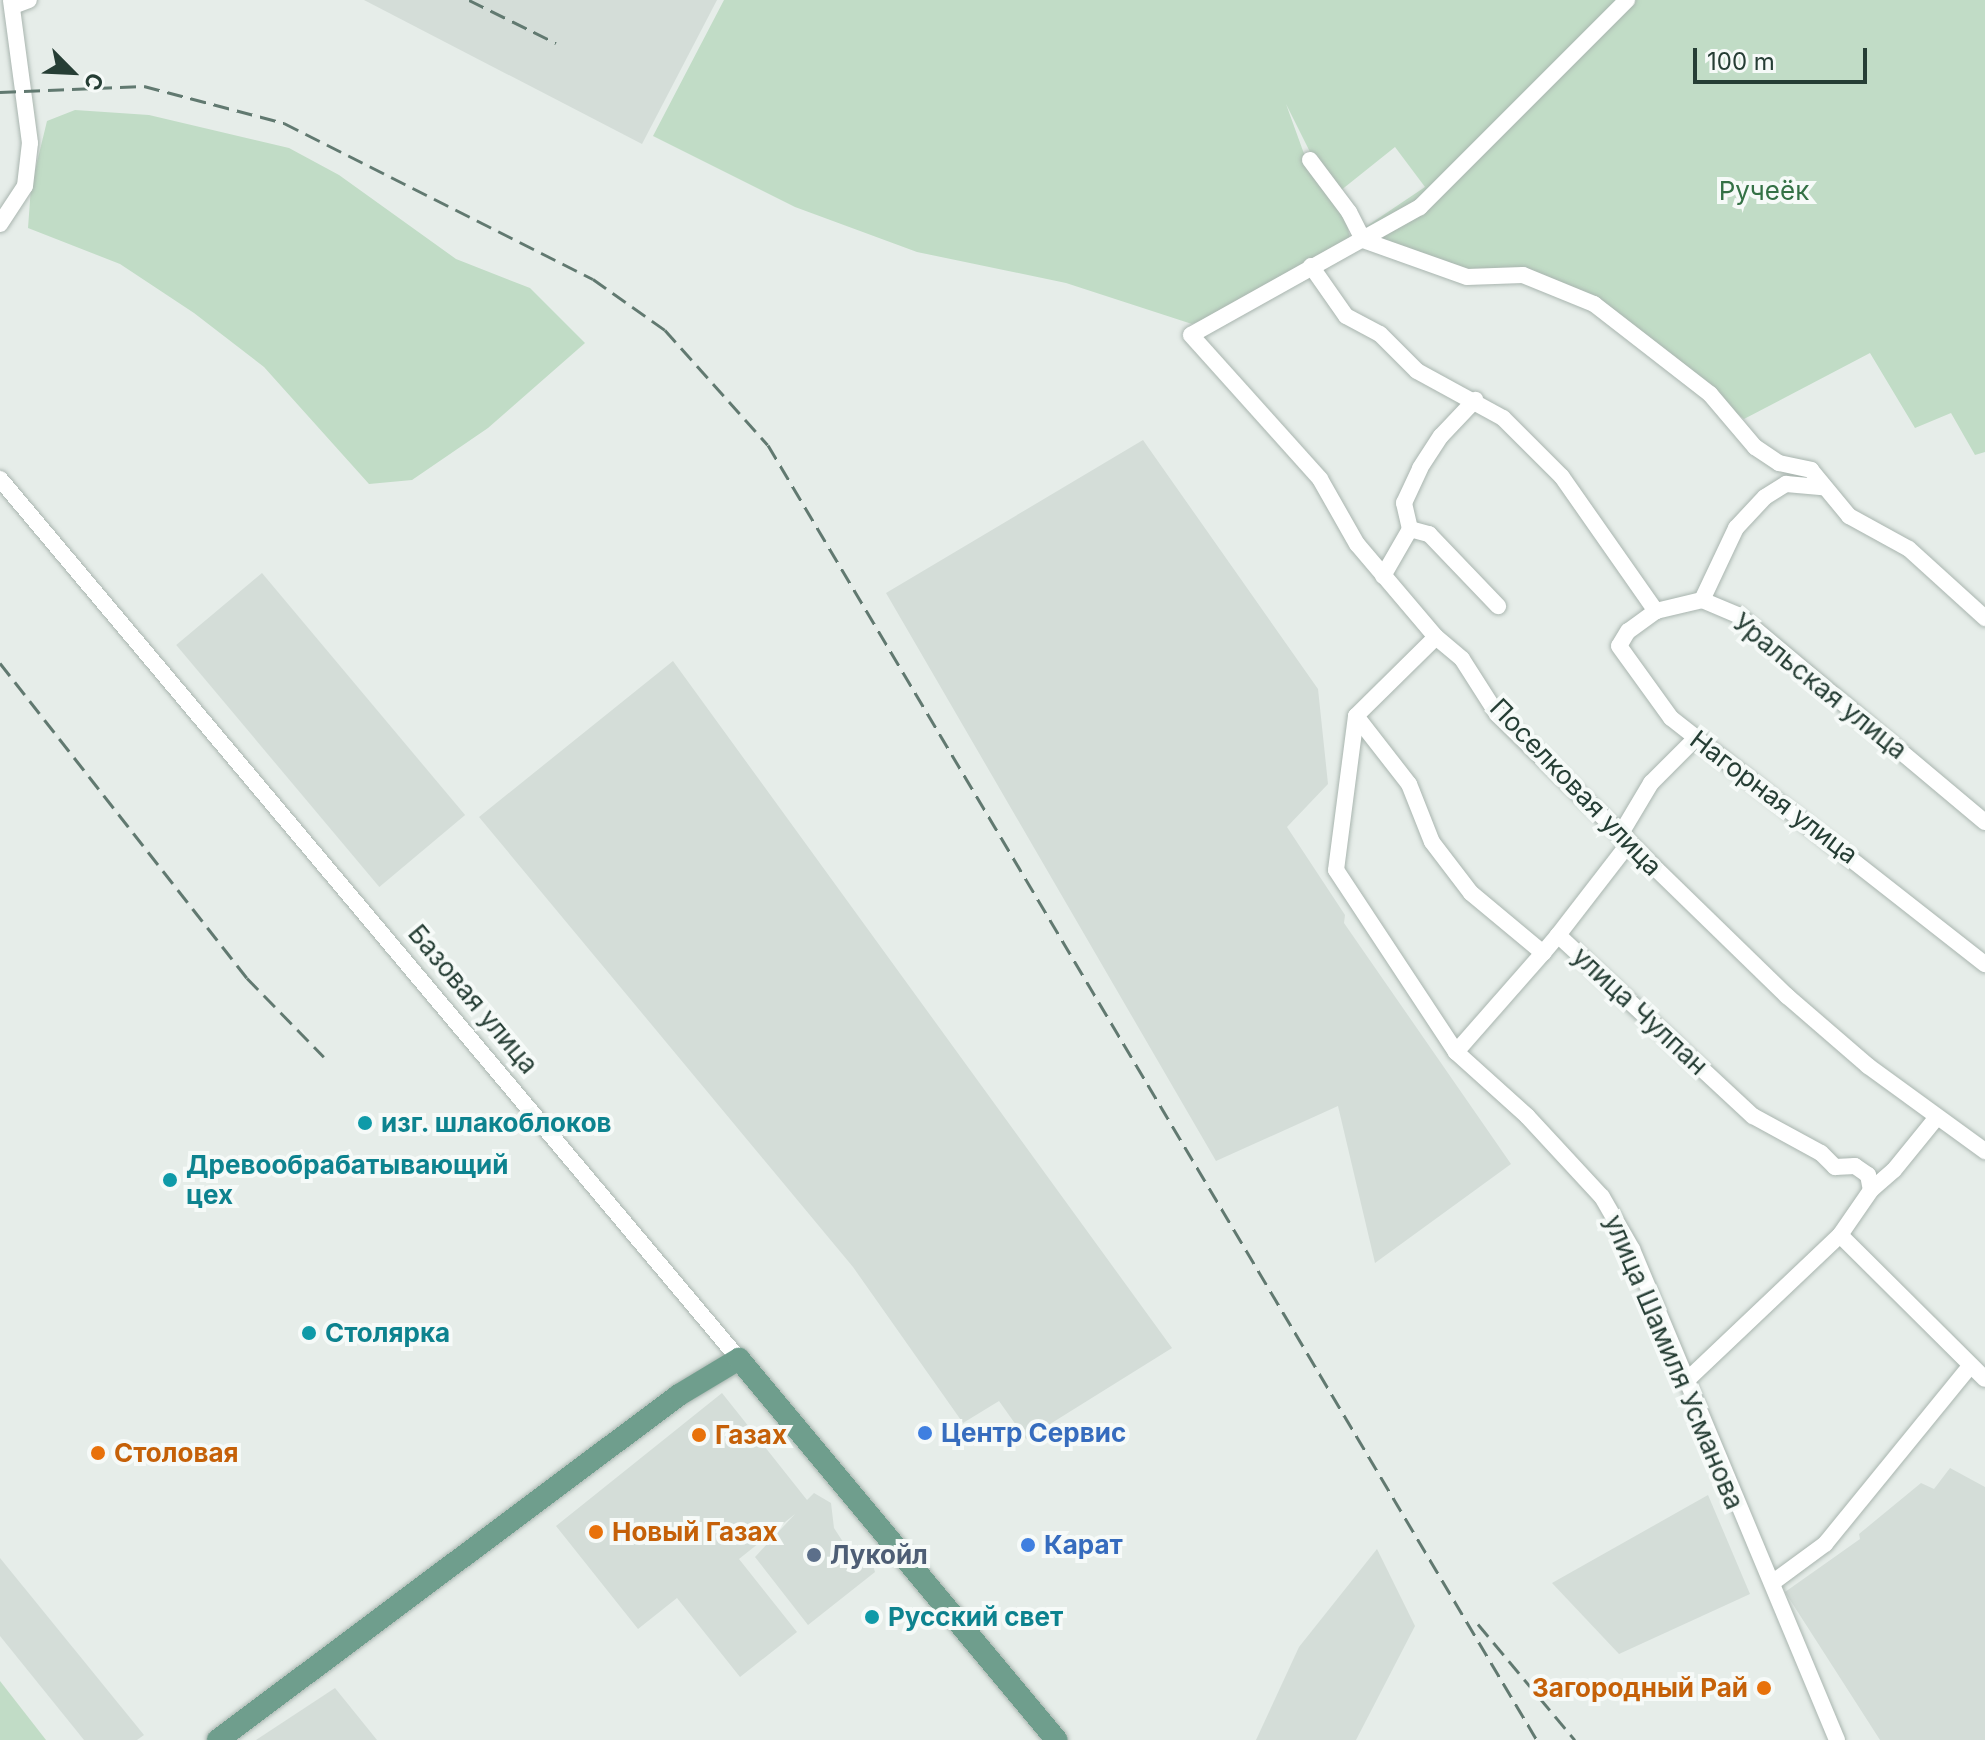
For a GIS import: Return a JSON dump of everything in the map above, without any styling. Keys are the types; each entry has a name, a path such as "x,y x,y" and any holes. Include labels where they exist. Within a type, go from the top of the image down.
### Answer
{"main road":[{"path":"218,1740 667,1405 739,1359"},
{"name":"Базовая улица","path":"739,1359 1057,1740"}],"street":[{"path":"1627,0 1468,164 1420,207 1311,266 1346,316 1380,334 1417,371 1503,418 1562,477 1656,611 1702,600 1736,528 1765,497 1786,484 1823,487"},
{"path":"0,224 25,186 30,143 18,2"},
{"path":"1310,160 1349,212 1363,240 1467,277 1523,275 1594,304 1710,394 1755,447 1779,463 1811,470 1849,516 1909,549 1985,618"},
{"name":"Поселковая улица","path":"1311,266 1191,335 1320,479 1357,544 1436,637 1462,659 1497,714 1787,996 1868,1066 1985,1151"},
{"path":"1383,576 1410,529 1404,503 1420,468 1441,436 1475,400"},
{"name":"Базовая улица","path":"0,479 739,1359"},
{"path":"1410,529 1429,534 1498,606"},
{"name":"Уральская улица","path":"1702,600 1738,615 1985,822"},
{"name":"Нагорная улица","path":"1656,611 1628,631 1619,646 1631,669 1695,739 1985,964"},
{"path":"1356,716 1436,637"},
{"name":"улица Шамиля Усманова","path":"1356,716 1336,870 1456,1052 1527,1116 1602,1197 1632,1249 1837,1740"},
{"name":"улица Чулпан","path":"1356,716 1409,784 1432,842 1461,880 1543,953 1558,935 1753,1116 1821,1153 1835,1167 1855,1166 1868,1175 1871,1190"},
{"path":"1558,935 1624,839 1651,783 1695,739"},
{"path":"1456,1052 1543,953"},
{"path":"1685,1382 1840,1235 1871,1190 1894,1170 1937,1117"},
{"path":"1840,1235 1985,1379"},
{"path":"1772,1583 1825,1544 1970,1366"}],"shaded area":[{"path":"364,0 717,0 642,144"},
{"path":"1143,440 1318,689 1328,784 1287,827 1345,915 1344,923 1511,1164 1375,1263 1338,1106 1216,1161 886,593"},
{"path":"262,573 465,815 379,887 176,645"},
{"path":"673,661 1172,1348 1026,1439 999,1401 963,1423 853,1267 479,817"},
{"path":"722,1393 807,1500 814,1493 831,1503 834,1528 845,1545 871,1558 875,1572 808,1625 755,1557 795,1514 739,1559 797,1632 740,1677 677,1598 638,1629 556,1526"},
{"path":"1950,1468 1985,1487 1985,1740 1880,1740 1785,1592 1860,1539 1859,1534 1921,1483 1934,1489"},
{"path":"1708,1495 1750,1594 1619,1654 1552,1583"},
{"path":"1377,1549 1415,1626 1356,1740 1256,1740 1299,1647"},
{"path":"0,1558 144,1735 137,1740 84,1740 0,1636"},
{"path":"335,1688 377,1740 256,1740"}],"green space":[{"name":"Ручеёк","path":"724,0 1985,0 1985,452 1975,455 1951,413 1915,428 1870,353 1744,419 1594,301 1524,273 1465,275 1372,239 1364,228 1425,187 1395,147 1340,191 1313,158 1286,104 1307,162 1345,213 1350,239 1211,317 1192,324 1066,283 917,252 795,207 653,136"},
{"path":"75,110 149,115 289,148 339,175 456,259 530,288 585,343 488,428 412,480 369,484 264,367 194,313 120,264 28,228 31,187 47,121"},
{"path":"0,1681 46,1740 0,1740"}],"railway":[{"path":"469,0 556,43"},
{"path":"0,92 144,86 284,123 593,279 665,330 768,445 1537,1740"},
{"path":"0,663 247,978 324,1057"},
{"path":"1478,1624 1575,1740"}],"place":[{"name":"изг. шлакоблоков","path":"365,1123"},
{"name":"Древообрабатывающий цех","path":"170,1180"},
{"name":"Столярка","path":"309,1333"},
{"name":"Центр Сервис","path":"925,1433"},
{"name":"Газах","path":"699,1435"},
{"name":"Столовая","path":"98,1453"},
{"name":"Новый Газах","path":"596,1532"},
{"name":"Карат","path":"1028,1545"},
{"name":"Лукойл","path":"814,1555"},
{"name":"Русский свет","path":"872,1617"},
{"name":"Загородный Рай","path":"1764,1688"}]}
